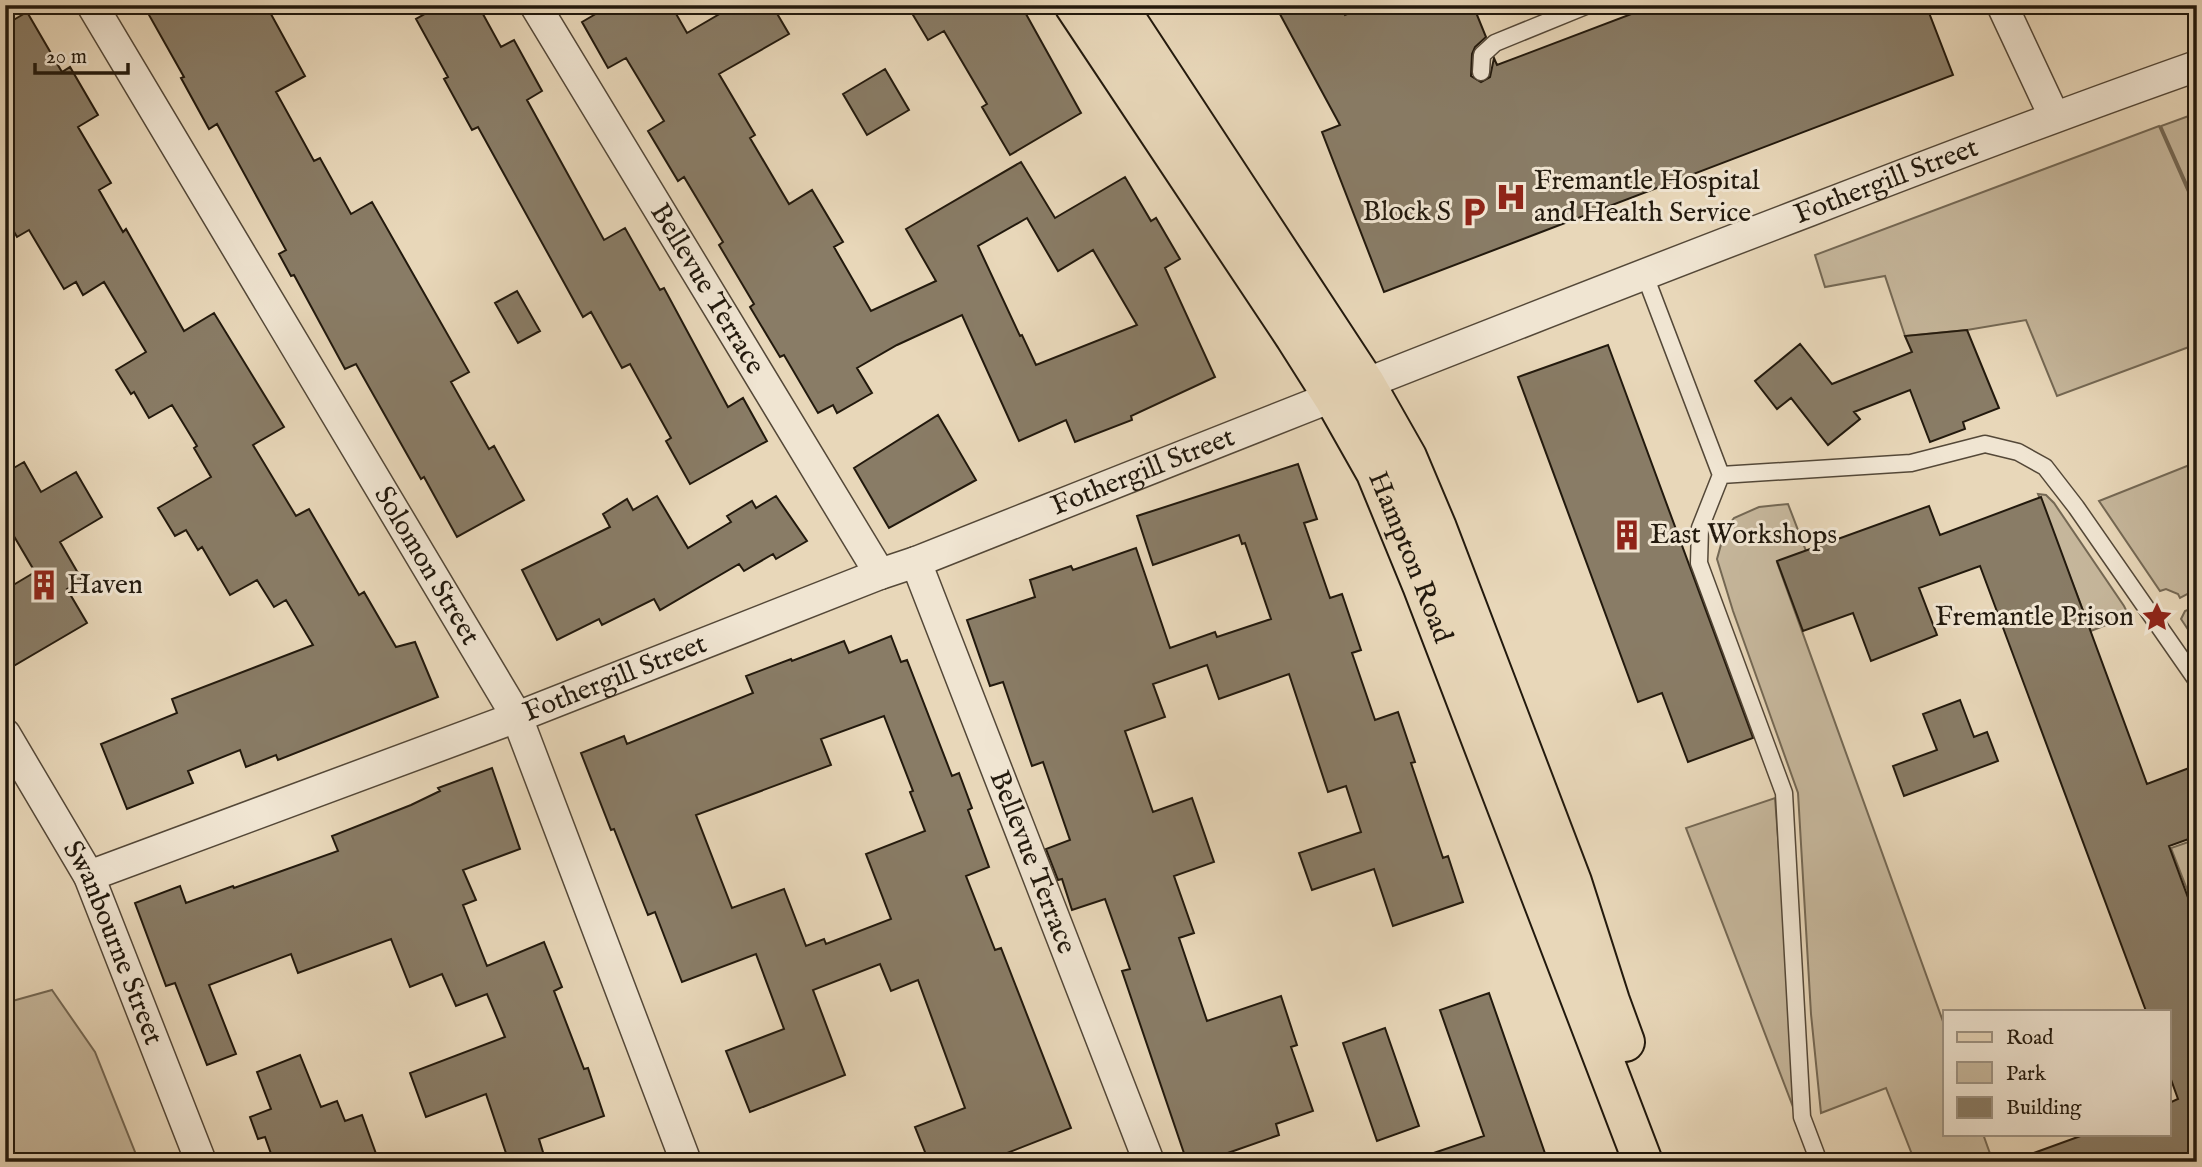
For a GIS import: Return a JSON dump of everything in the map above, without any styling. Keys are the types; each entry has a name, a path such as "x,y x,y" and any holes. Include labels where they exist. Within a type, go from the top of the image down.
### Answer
{"main road":[{"name":"Hampton Road","path":"1074,5 1349,390 1407,457 1437,528 1572,882 1610,1001 1671,1162"},
{"name":"Hampton Road","path":"1117,5 1349,390 1376,473 1422,585 1643,1162"}],"street":[{"name":"Solomon Street","path":"92,5 517,717 686,1162"},
{"name":"Bellevue Terrace","path":"535,5 880,574"},
{"path":"2001,5 2054,116"},
{"name":"Fothergill Street","path":"89,876 517,717 1644,273 2054,116 2197,66"},
{"name":"Bellevue Terrace","path":"916,562 1149,1162"},
{"name":"Swanbourne Street","path":"5,734 89,876 201,1162"}],"lane":[{"path":"1481,72 1482,55 1495,43 1588,5"},
{"path":"1644,273 1721,475 1700,528 1699,563 1784,793 1802,1118 1819,1162"},
{"path":"1721,475 1911,463 1985,444 2018,452 2045,467 2145,604 2197,681"}],"green space":[{"path":"2197,113 2197,207 2161,126"},
{"path":"2159,126 2197,212 2197,344 2057,396 2026,320 1967,330 1905,336 1885,276 1825,287 1815,255"},
{"path":"2197,462 2197,589 2180,598 2178,594 2166,589 2160,591 2099,501"},
{"path":"2038,494 2046,495 2054,503 2124,606 2128,614 2124,618 2091,631"},
{"path":"1788,504 1806,551 1777,562 1943,1021 1943,1136 1984,1136 1993,1162 1915,1162 1886,1088 1821,1113 1811,1014 1798,793 1717,559 1725,530 1734,518 1759,507"},
{"path":"2197,606 2197,643 2181,619 2185,611"},
{"path":"1775,798 1798,1101 1795,1112 1686,828"},
{"path":"2197,839 2197,915 2171,848"},
{"path":"52,990 95,1052 139,1162 5,1162 5,1003"}],"building":[{"path":"167,5 266,5 305,76 276,92 314,161 320,158 351,214 372,202 469,372 451,382 489,449 494,446 524,500 457,537 356,364 345,369 294,275 291,276 279,254 286,250 217,124 209,129 181,78 184,77 149,15"},
{"path":"441,5 478,5 501,47 514,40 542,91 527,100 604,240 625,228 660,290 664,288 728,407 743,398 767,441 690,484 666,441 671,438 630,364 622,368 591,312 583,317 478,127 472,130 444,79 448,77 416,19"},
{"path":"611,5 671,5 687,33 735,5 772,5 789,34 719,74 755,135 750,138 789,204 812,190 843,242 834,247 871,311 936,281 906,229 1021,162 1055,218 1125,177 1151,221 1156,218 1180,259 1165,268 1215,377 1131,416 1132,420 1075,442 1066,420 1019,441 962,315 897,345 857,368 872,393 837,413 833,405 818,413 784,355 780,357 750,307 754,304 719,245 723,242 684,177 678,181 648,131 664,121 626,58 608,68 582,22","holes":["1027,218 1058,271 1093,250 1137,325 1036,365 978,246"]},
{"path":"907,5 1021,5 1081,113 1010,155 982,107 987,104 944,31 928,40"},
{"name":"Fremantle Hospital and Health Service","path":"1275,5 1340,5 1345,15 1369,5 1473,5 1486,37 1475,47 1472,54 1471,76 1481,82 1490,77 1494,58 1497,65 1655,5 1926,5 1953,75 1384,292 1322,132 1340,125"},
{"path":"27,12 62,72 70,67 98,115 78,127 111,183 99,190 123,232 126,229 184,331 214,313 284,427 253,445 296,516 309,509 359,595 364,592 396,647 415,642 438,697 278,760 276,755 246,767 240,750 188,771 193,783 127,809 101,744 177,713 172,699 313,645 286,600 274,607 257,580 230,595 202,547 198,550 186,530 175,536 158,508 211,477 194,448 197,446 172,405 149,418 134,392 131,394 116,370 146,352 104,282 83,295 76,282 64,289 29,230 17,237 5,216 5,25"},
{"path":"885,69 909,110 867,135 843,94"},
{"path":"517,291 540,331 518,343 495,303"},
{"path":"1967,330 1999,408 1963,422 1965,429 1930,442 1910,390 1854,412 1860,419 1828,445 1791,398 1777,409 1755,381 1800,344 1832,384 1912,352 1905,336"},
{"name":"East Workshops","path":"1608,345 1753,738 1688,762 1662,693 1638,702 1518,377"},
{"path":"938,415 976,480 889,528 854,468"},
{"path":"24,462 41,492 76,472 102,517 60,542 82,580 67,589 87,623 5,671 5,590 35,572 5,521 5,473"},
{"path":"1298,464 1317,519 1304,523 1330,598 1342,594 1361,650 1352,653 1375,720 1398,712 1415,762 1411,763 1443,858 1448,856 1463,902 1393,926 1374,869 1312,890 1299,853 1361,832 1346,786 1328,792 1289,674 1219,699 1207,665 1153,684 1165,717 1125,731 1153,812 1192,798 1214,862 1174,876 1194,933 1179,938 1207,1021 1281,996 1297,1045 1291,1047 1313,1111 1276,1124 1279,1135 1225,1154 1227,1162 1187,1162 1122,971 1130,969 1105,899 1072,910 1062,879 1058,880 1046,849 1070,840 1043,762 1032,766 1003,682 990,686 967,620 1035,597 1030,580 1071,566 1073,570 1136,548 1170,648 1215,632 1217,637 1271,619 1245,543 1242,544 1239,535 1153,565 1137,516"},
{"path":"657,496 688,548 731,522 727,516 752,501 756,508 776,496 807,541 776,559 773,554 744,571 739,564 660,610 654,599 602,625 599,619 557,640 522,570 610,527 603,514 627,499 633,510"},
{"path":"2041,497 2147,784 2197,765 2197,836 2169,846 2197,922 2197,1162 2018,1162 2017,1159 2080,1136 2170,1136 2170,1103 2178,1099 2170,1077 2170,1010 2146,1010 1980,566 1919,588 1937,635 1871,661 1853,613 1803,631 1777,561 1929,506 1940,535"},
{"path":"891,636 901,662 907,660 952,776 959,773 972,808 968,810 989,867 966,876 995,950 1001,948 1071,1128 984,1162 929,1162 915,1127 965,1108 918,980 891,991 880,964 813,990 845,1075 750,1112 726,1051 784,1029 756,954 682,982 655,912 648,915 581,753 624,736 627,744 753,693 746,676 791,659 792,661 844,641 849,653","holes":["884,716 913,791 910,792 925,831 866,854 891,919 826,944 824,939 806,946 784,889 732,908 696,815 831,765 821,739"]},
{"path":"1960,700 1974,737 1987,732 1998,761 1904,796 1893,766 1937,750 1923,714"},
{"path":"492,768 520,849 463,870 476,900 463,905 487,966 544,942 562,987 554,991 584,1069 588,1068 604,1116 539,1139 546,1162 509,1162 486,1094 426,1117 410,1073 505,1037 487,994 456,1006 442,974 410,987 391,939 298,973 291,954 209,985 236,1054 207,1065 175,983 166,986 135,903 180,886 186,903 338,851 332,836 411,805 440,791 438,788"},
{"path":"1489,993 1548,1162 1420,1162 1419,1158 1484,1136 1440,1010"},
{"path":"1385,1028 1419,1126 1377,1141 1343,1043"},
{"path":"300,1055 321,1107 337,1101 345,1121 362,1115 379,1162 274,1162 265,1137 258,1139 250,1117 271,1109 257,1072"}],"place":[{"name":"Fremantle Hospital and Health Service","path":"1511,197"},
{"name":"Block S","path":"1474,212"},
{"name":"East Workshops","path":"1627,535"},
{"name":"Haven","path":"44,585"},
{"name":"Fremantle Prison","path":"2157,617"}]}
